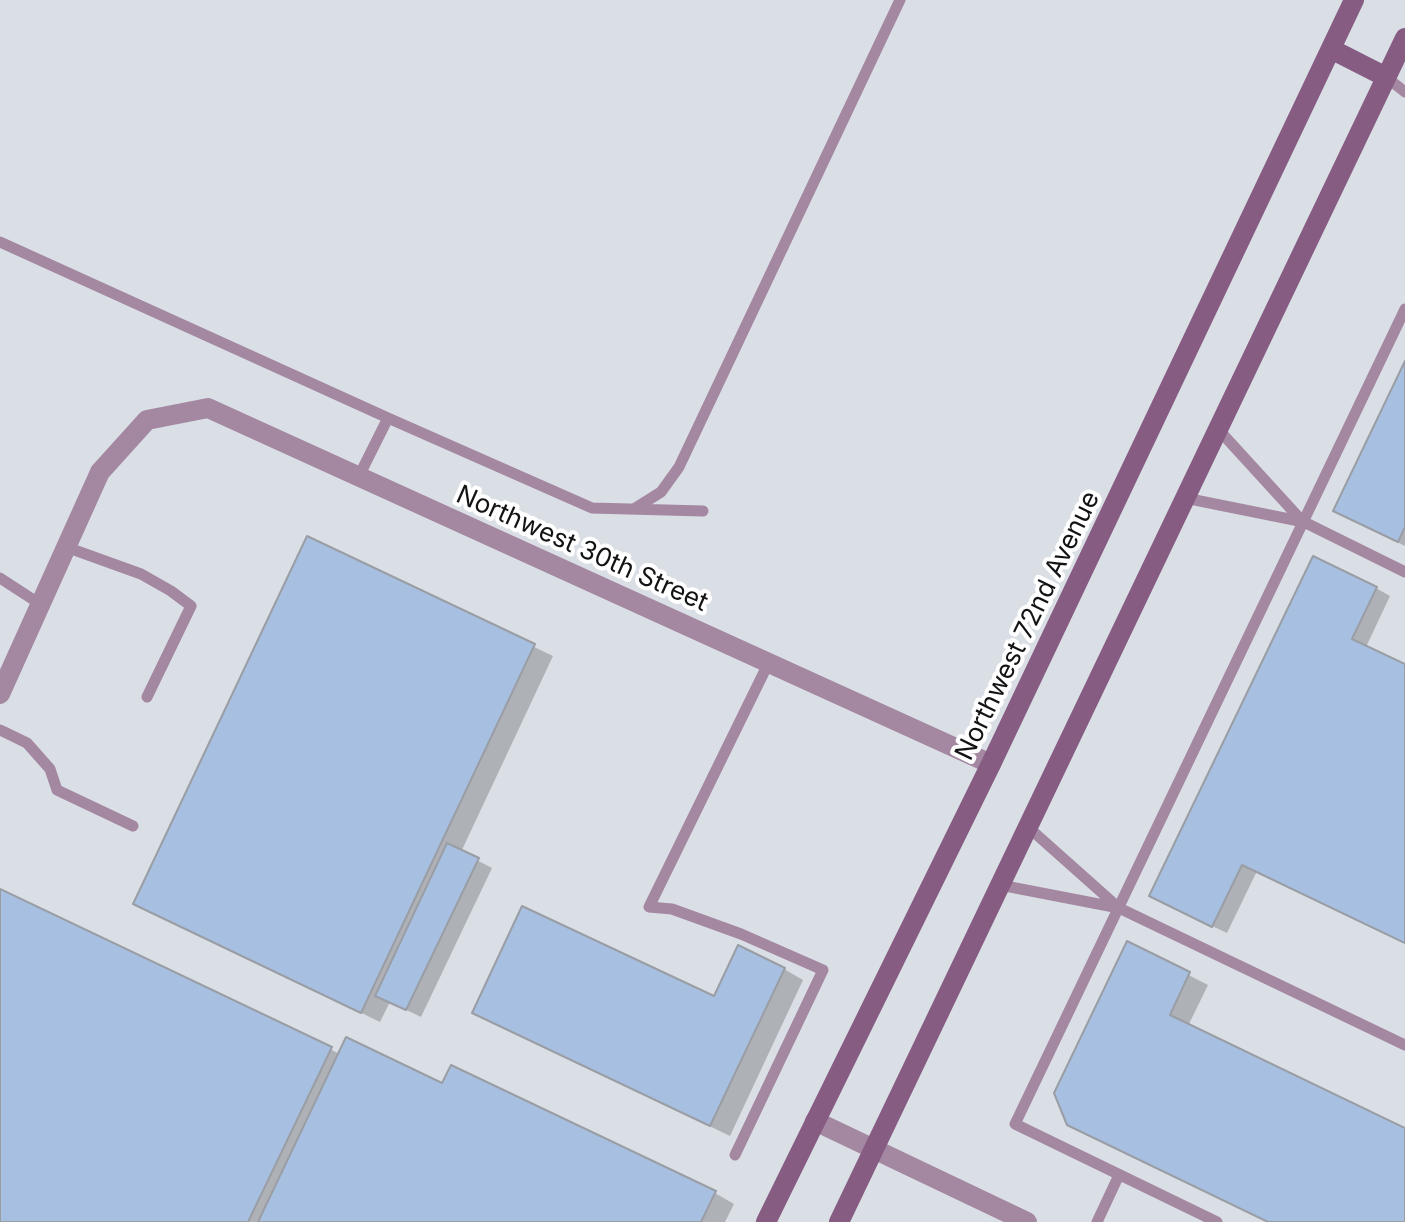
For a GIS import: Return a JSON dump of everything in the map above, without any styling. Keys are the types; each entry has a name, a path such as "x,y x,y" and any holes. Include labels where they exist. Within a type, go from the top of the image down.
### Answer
{"main road":[{"name":"Northwest 72nd Avenue","path":"766,1222 991,764 1354,0"},
{"path":"839,1222 1405,38"},
{"path":"1331,49 1386,77"}],"street":[{"name":"Northwest 30th Street","path":"66,547 100,472 147,420 208,408 991,764"},
{"path":"0,694 66,547"},
{"path":"815,1121 1027,1222"}],"lane":[{"path":"634,509 661,492 679,467 900,0"},
{"path":"1386,77 1405,92"},
{"path":"0,242 592,508 703,511"},
{"path":"1217,1222 1015,1124 1405,309"},
{"path":"359,476 388,418"},
{"path":"1218,429 1304,522"},
{"path":"1185,498 1304,522 1405,572"},
{"path":"66,547 141,574 191,606 147,697"},
{"path":"0,578 40,604"},
{"path":"735,1155 823,970 741,934 672,909 649,907 769,662"},
{"path":"0,730 27,743 50,769 57,790 133,826"},
{"path":"1028,827 1119,908"},
{"path":"1000,885 1119,908 1405,1045"},
{"path":"1097,1222 1119,1175"}],"building":[{"path":"1405,361 1405,527 1398,542 1333,511"},
{"path":"307,536 535,644 361,1013 133,904"},
{"path":"1313,556 1377,587 1352,639 1405,664 1405,943 1242,865 1212,927 1149,896"},
{"path":"447,843 479,858 406,1010 375,996"},
{"path":"0,889 332,1047 248,1222 0,1222"},
{"path":"522,906 714,996 738,945 785,968 710,1126 472,1013"},
{"path":"1127,941 1190,972 1170,1015 1405,1128 1405,1222 1268,1222 1067,1125 1054,1093"},
{"path":"346,1037 442,1083 451,1065 716,1191 701,1222 258,1222"}]}
